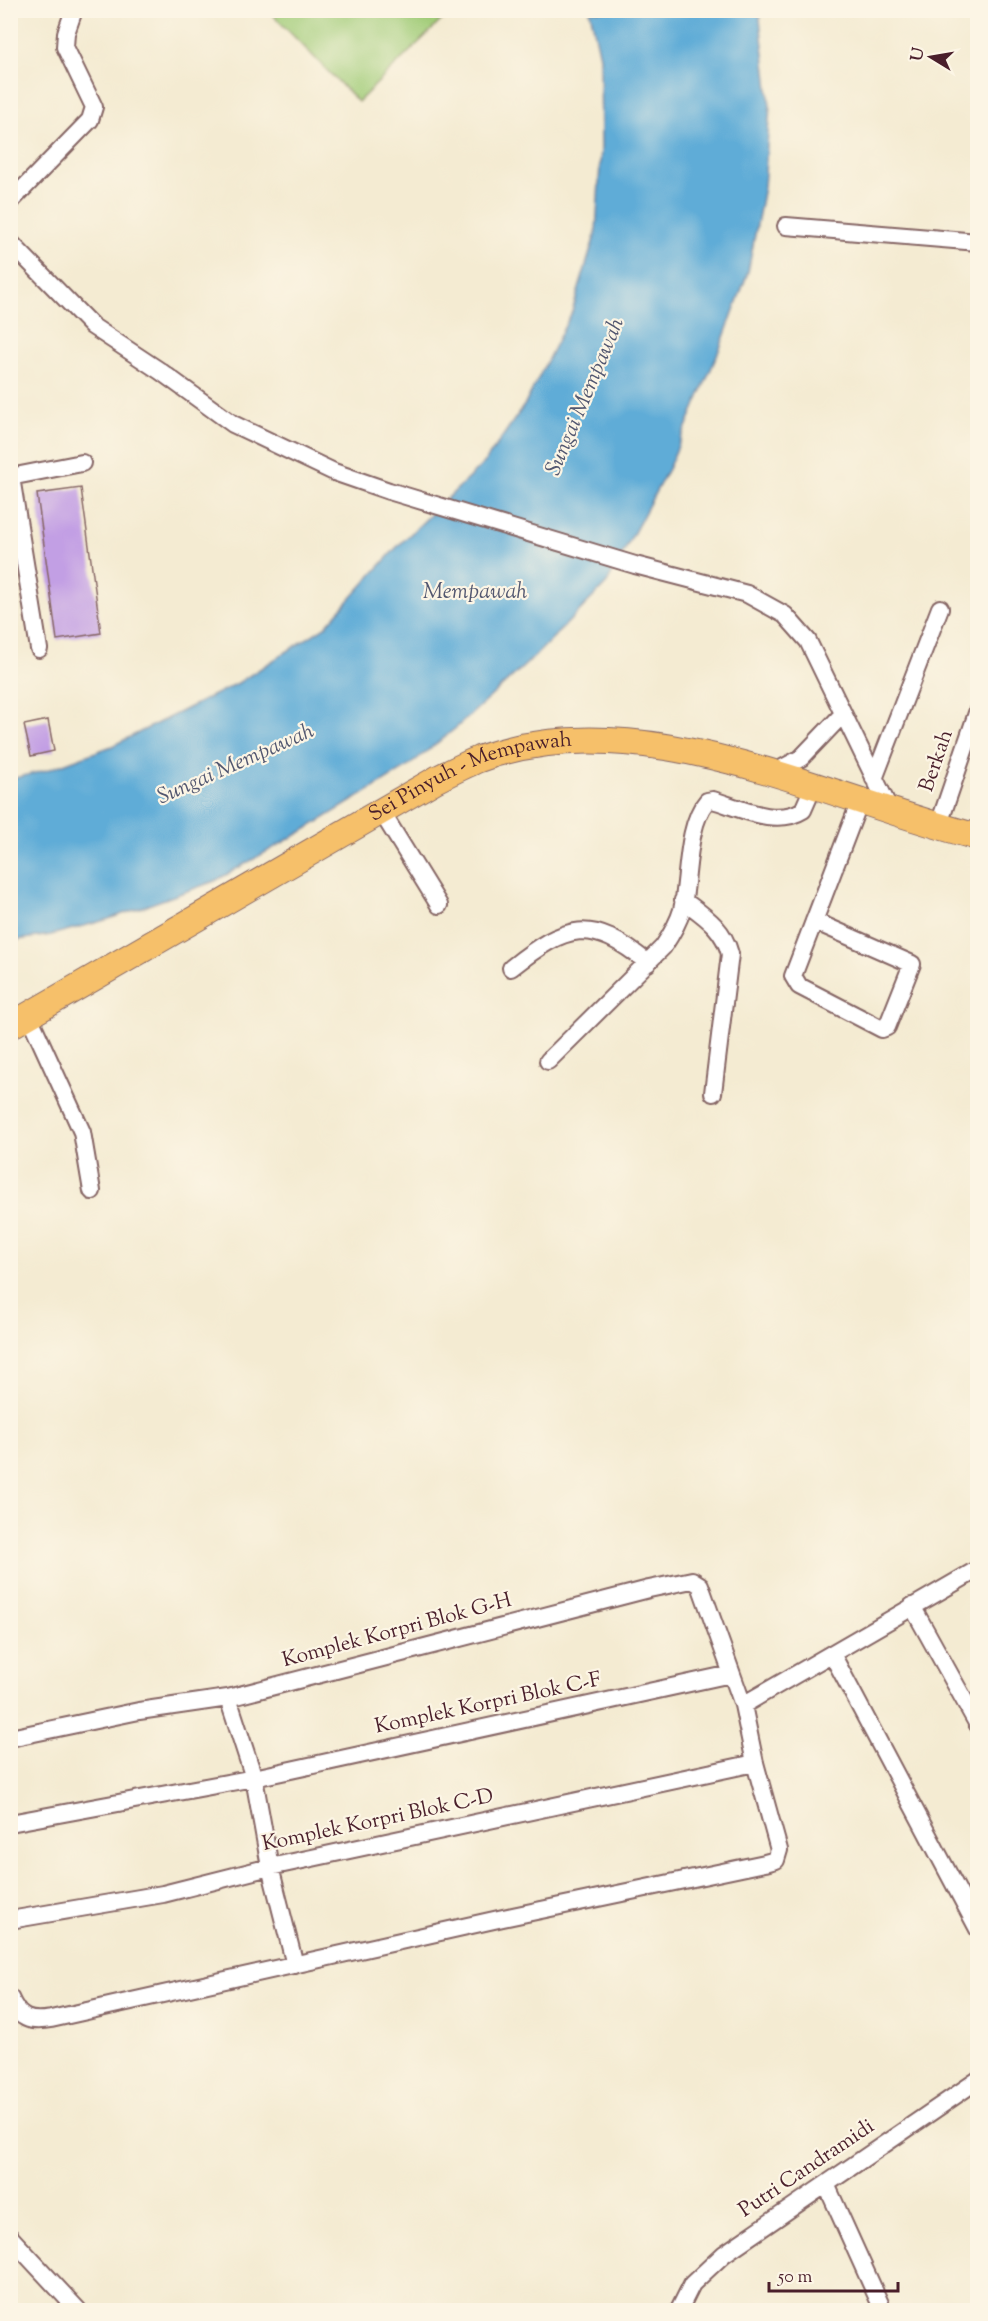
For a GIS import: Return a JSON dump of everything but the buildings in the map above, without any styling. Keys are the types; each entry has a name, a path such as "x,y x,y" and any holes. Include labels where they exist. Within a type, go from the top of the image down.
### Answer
{"highway":[{"name":"Sei Pinyuh - Mempawah","path":"20,1021 437,779 479,759 514,750 563,742 619,741 680,749 814,785 938,827 978,837"}],"street":[{"path":"10,202 90,120 94,107 65,47 66,33 74,10"},
{"path":"786,226 978,242"},
{"path":"10,242 92,326 160,371 233,424 334,472 389,491 635,565 747,594 785,615 808,640 842,715 891,812"},
{"path":"39,649 11,477 82,463"},
{"path":"874,779 940,608"},
{"name":"Berkah","path":"938,827 978,710"},
{"path":"773,773 801,759 842,715"},
{"path":"548,1061 648,963 675,930 683,900 696,826 707,801 713,800 771,817 784,817 803,810 814,785"},
{"path":"814,921 912,964 886,1026 882,1029 795,982 793,976 814,921 860,801"},
{"path":"381,811 439,904"},
{"path":"683,900 716,925 726,938 730,954 713,1093"},
{"path":"511,968 543,943 578,932 608,935 621,941 648,963"},
{"path":"20,1021 82,1132 92,1191"},
{"path":"743,1705 978,1569"},
{"name":"Komplek Korpri Blok G-H","path":"10,1738 139,1711 228,1698 687,1581 700,1585 731,1674"},
{"path":"912,1606 978,1725"},
{"path":"832,1654 978,1929"},
{"path":"10,1998 16,2011 34,2022 776,1860 779,1856 778,1843 755,1763 743,1705 731,1674"},
{"name":"Komplek Korpri Blok C-F","path":"10,1823 254,1778 731,1674"},
{"path":"228,1698 254,1778 270,1867 295,1965"},
{"name":"Komplek Korpri Blok C-D","path":"10,1920 163,1894 270,1867 755,1763"},
{"name":"Putri Candramidi","path":"679,2310 692,2284 706,2268 978,2080"},
{"path":"826,2184 883,2310"},
{"path":"10,2237 78,2310"}],"green space":[{"path":"269,11 451,11 358,102"}],"water":[{"name":"Mempawah","path":"590,11 759,11 770,106 764,187 748,272 720,348 669,467 607,583 534,657 457,727 406,768 303,831 215,881 109,919 51,935 11,941 11,779 47,770 112,746 238,683 325,627 395,549 485,462 525,404 572,312 596,232 601,148 600,57"}],"water label":[{"name":"Sungai Mempawah","path":"586,397"},
{"name":"Sungai Mempawah","path":"236,765"}]}
